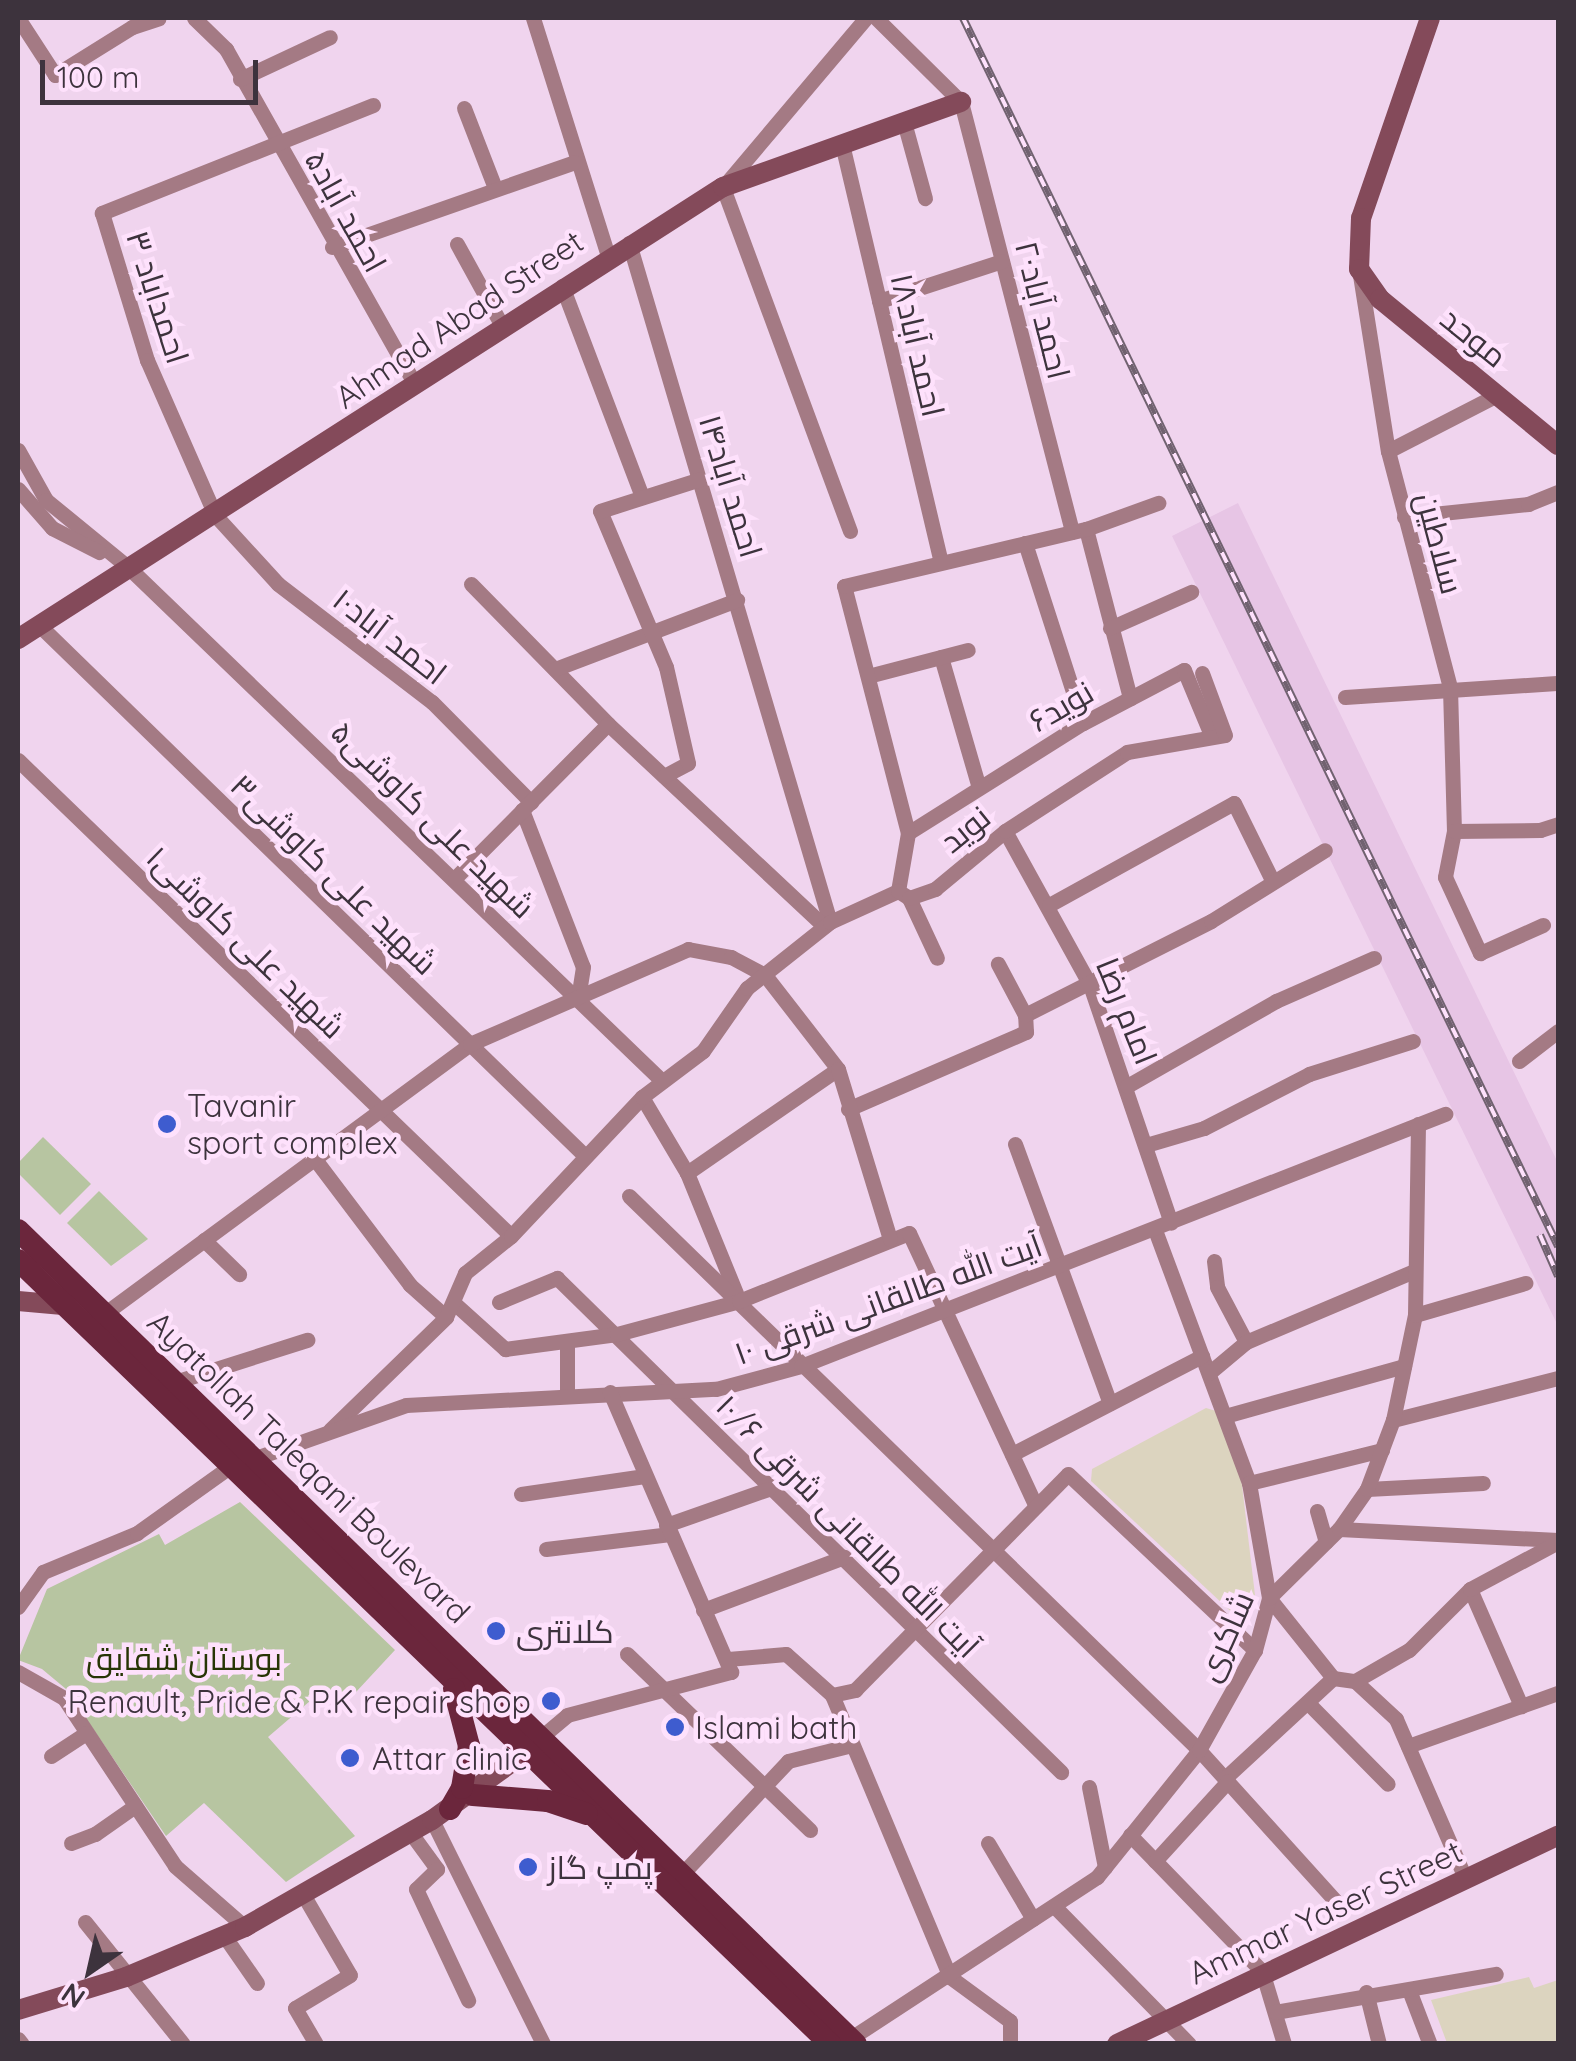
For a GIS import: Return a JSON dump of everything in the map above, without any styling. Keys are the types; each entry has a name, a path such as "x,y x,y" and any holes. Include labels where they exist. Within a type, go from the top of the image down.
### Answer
{"main road":[{"path":"1359,269 1361,218 1430,18"},
{"name":"Ahmad Abad Street","path":"18,639 215,515 608,256 723,187 961,102"},
{"name":"موحد","path":"1359,269 1380,299 1558,445"},
{"name":"Ayatollah Taleqani Boulevard","path":"21,1248 104,1314 174,1382 242,1462 450,1678 682,1874 846,2042"},
{"name":"Ayatollah Taleqani Boulevard","path":"21,1248 63,1305 242,1462 533,1745 594,1817 846,2042"},
{"path":"18,1301 63,1305"},
{"path":"441,1815 462,1788 468,1746 450,1678"},
{"path":"18,2010 126,1977 245,1927 473,1795 533,1745"},
{"path":"473,1795 548,1801 594,1817"},
{"name":"Ammar Yaser Street","path":"1117,2044 1262,1972 1558,1836"}],"street":[{"path":"18,18 54,75 132,26 159,18"},
{"name":"احمد آباد۵","path":"194,18 226,50 332,247 414,385"},
{"path":"533,18 575,162 608,256"},
{"path":"850,530 723,187 866,18"},
{"path":"876,18 961,102"},
{"path":"240,78 330,37"},
{"name":"احمد آباد۲۰","path":"961,102 1002,261 1130,698"},
{"path":"278,146 373,105"},
{"path":"464,108 495,188"},
{"path":"904,122 924,198"},
{"name":"احمد آباد۱۸","path":"842,144 940,559"},
{"name":"احمداباد ۳","path":"215,515 147,360 102,213 278,146"},
{"path":"332,247 575,162"},
{"name":"احمد آباد۱۴","path":"629,243 781,745 827,924"},
{"path":"457,244 502,326"},
{"path":"879,301 1002,261"},
{"name":"سلاطین","path":"1359,269 1388,450 1450,688 1454,831 1445,877 1480,953 1543,925"},
{"path":"562,286 641,494"},
{"path":"1388,450 1496,395"},
{"path":"18,450 46,500 129,568"},
{"path":"664,776 688,763 650,632 600,511 641,494 700,479"},
{"path":"18,490 52,528 129,568"},
{"path":"1404,516 1528,504 1558,492"},
{"path":"937,958 903,895 908,832 844,586 940,559 1079,530 1158,503"},
{"name":"احمد آباد۱۰","path":"215,515 278,584 432,702 527,806"},
{"path":"1025,543 1083,723"},
{"name":"شهید علی کاوشی۵","path":"129,568 455,878 662,1082"},
{"path":"471,584 608,724 827,924"},
{"path":"1110,628 1191,592"},
{"path":"554,669 737,600"},
{"name":"شهید علی کاوشی۳","path":"39,625 583,1154"},
{"path":"868,676 968,650"},
{"path":"941,656 979,788"},
{"name":"نوید۶","path":"908,832 1083,723 1184,670 1210,736"},
{"path":"1202,672 1225,735 1210,736"},
{"path":"1344,696 1558,685"},
{"path":"455,878 608,724"},
{"name":"نوید","path":"327,1432 450,1310 465,1273 511,1236 583,1154 642,1097 703,1051 747,988 827,924 903,895 935,889 1005,831 1127,752 1210,736"},
{"name":"شهید علی کاوشی۱","path":"18,760 511,1236"},
{"path":"1049,905 1234,803 1272,880"},
{"path":"527,806 583,967 578,997"},
{"path":"1454,831 1540,830 1558,824"},
{"name":"امام رضا","path":"1005,831 1090,985 1171,1223"},
{"path":"1025,1015 1211,921 1325,850"},
{"path":"104,1314 470,1044 688,948 732,957 765,975 838,1070 890,1240"},
{"path":"1127,1086 1276,1001 1374,958"},
{"path":"848,1109 1026,1032 1025,1015 998,964"},
{"path":"1519,1061 1558,1031"},
{"path":"1146,1145 1204,1128 1309,1074 1413,1041"},
{"path":"688,1174 838,1070"},
{"path":"642,1097 688,1174 739,1301"},
{"name":"آیت الله طالقانی شرقی ۱۰","path":"18,1607 44,1572 137,1533 242,1462 406,1404 716,1389 800,1366 942,1307 1155,1230 1445,1114"},
{"name":"شاکری","path":"846,2042 950,1977 1105,1867 1199,1750 1255,1650 1269,1598 1339,1529 1368,1489 1393,1420 1415,1315 1418,1124"},
{"path":"1015,1144 1110,1403"},
{"path":"314,1158 410,1285 505,1350 617,1334 739,1301 908,1232 1036,1506"},
{"path":"629,1196 1199,1750 1342,1908"},
{"path":"1155,1230 1250,1483 1269,1598 1333,1678 1355,1681 1396,1719 1466,1880"},
{"path":"204,1240 239,1274"},
{"path":"1214,1261 1217,1287 1246,1342"},
{"path":"1208,1374 1246,1342 1414,1271"},
{"name":"آیت الله طالقانی شرقی ۱۰/۶","path":"499,1302 557,1278 1061,1772"},
{"path":"1415,1315 1524,1283"},
{"path":"174,1382 308,1340"},
{"path":"566,1341 567,1395"},
{"path":"1012,1454 1202,1356"},
{"path":"1224,1416 1404,1366"},
{"path":"1393,1420 1558,1378"},
{"path":"533,1745 567,1715 732,1672 610,1392"},
{"path":"1250,1483 1382,1450"},
{"path":"832,1694 855,1690 1068,1474 1255,1650"},
{"path":"520,1494 645,1476"},
{"path":"1368,1489 1483,1483"},
{"path":"546,1549 668,1529 768,1489"},
{"path":"1317,1511 1326,1542"},
{"path":"1339,1529 1558,1541"},
{"path":"1355,1681 1409,1650 1470,1588 1558,1541"},
{"path":"703,1610 844,1557"},
{"path":"1470,1588 1521,1706"},
{"path":"627,1654 810,1830"},
{"path":"728,1659 786,1654 832,1694 950,1977 1010,2021 1010,2044"},
{"path":"18,1672 64,1698 174,1866 245,1927"},
{"path":"1155,1861 1227,1779 1333,1678"},
{"path":"1408,1746 1558,1693"},
{"path":"1309,1704 1388,1784"},
{"path":"51,1756 86,1733"},
{"path":"682,1874 788,1761 852,1745"},
{"path":"1089,1787 1105,1867"},
{"path":"71,1842 134,1806"},
{"path":"441,1815 543,2044"},
{"path":"410,1832 437,1869 416,1888 468,2000"},
{"path":"1130,1835 1262,1972 1284,2044"},
{"path":"988,1844 1034,1920"},
{"path":"304,1896 350,1975 295,2008 316,2044"},
{"path":"1054,1906 1189,2044"},
{"path":"85,1922 182,2044"},
{"path":"225,1937 257,1983"},
{"path":"1275,2012 1366,1992 1410,1990 1496,1974"},
{"path":"1410,1990 1429,2042"},
{"path":"1366,1992 1379,2044"}],"shaded area":[{"path":"1238,503 1558,1163 1558,1326 1172,536"},
{"path":"1206,1408 1216,1411 1241,1477 1255,1595 1239,1619 1091,1481 1092,1469"},
{"path":"1529,1977 1534,1988 1558,1980 1558,2043 1447,2043 1431,2000"}],"green space":[{"path":"43,1137 91,1184 60,1215 18,1173 18,1163"},
{"path":"99,1191 148,1239 111,1266 67,1223"},
{"name":"بوستان شقایق","path":"240,1502 395,1650 343,1706 324,1689 268,1737 355,1836 286,1882 204,1803 166,1836 66,1689 42,1669 18,1660 47,1589 159,1534 165,1545"}],"railway":[{"path":"963,18 1558,1246"},
{"path":"1540,1235 1558,1276"}],"place":[{"name":"Tavanir sport complex","path":"167,1124"},
{"name":"کلانتری","path":"496,1631"},
{"name":"Renault, Pride & P.K repair shop","path":"551,1701"},
{"name":"Islami bath","path":"675,1727"},
{"name":"Attar clinic","path":"350,1758"},
{"name":"پمپ گاز","path":"528,1867"}]}
